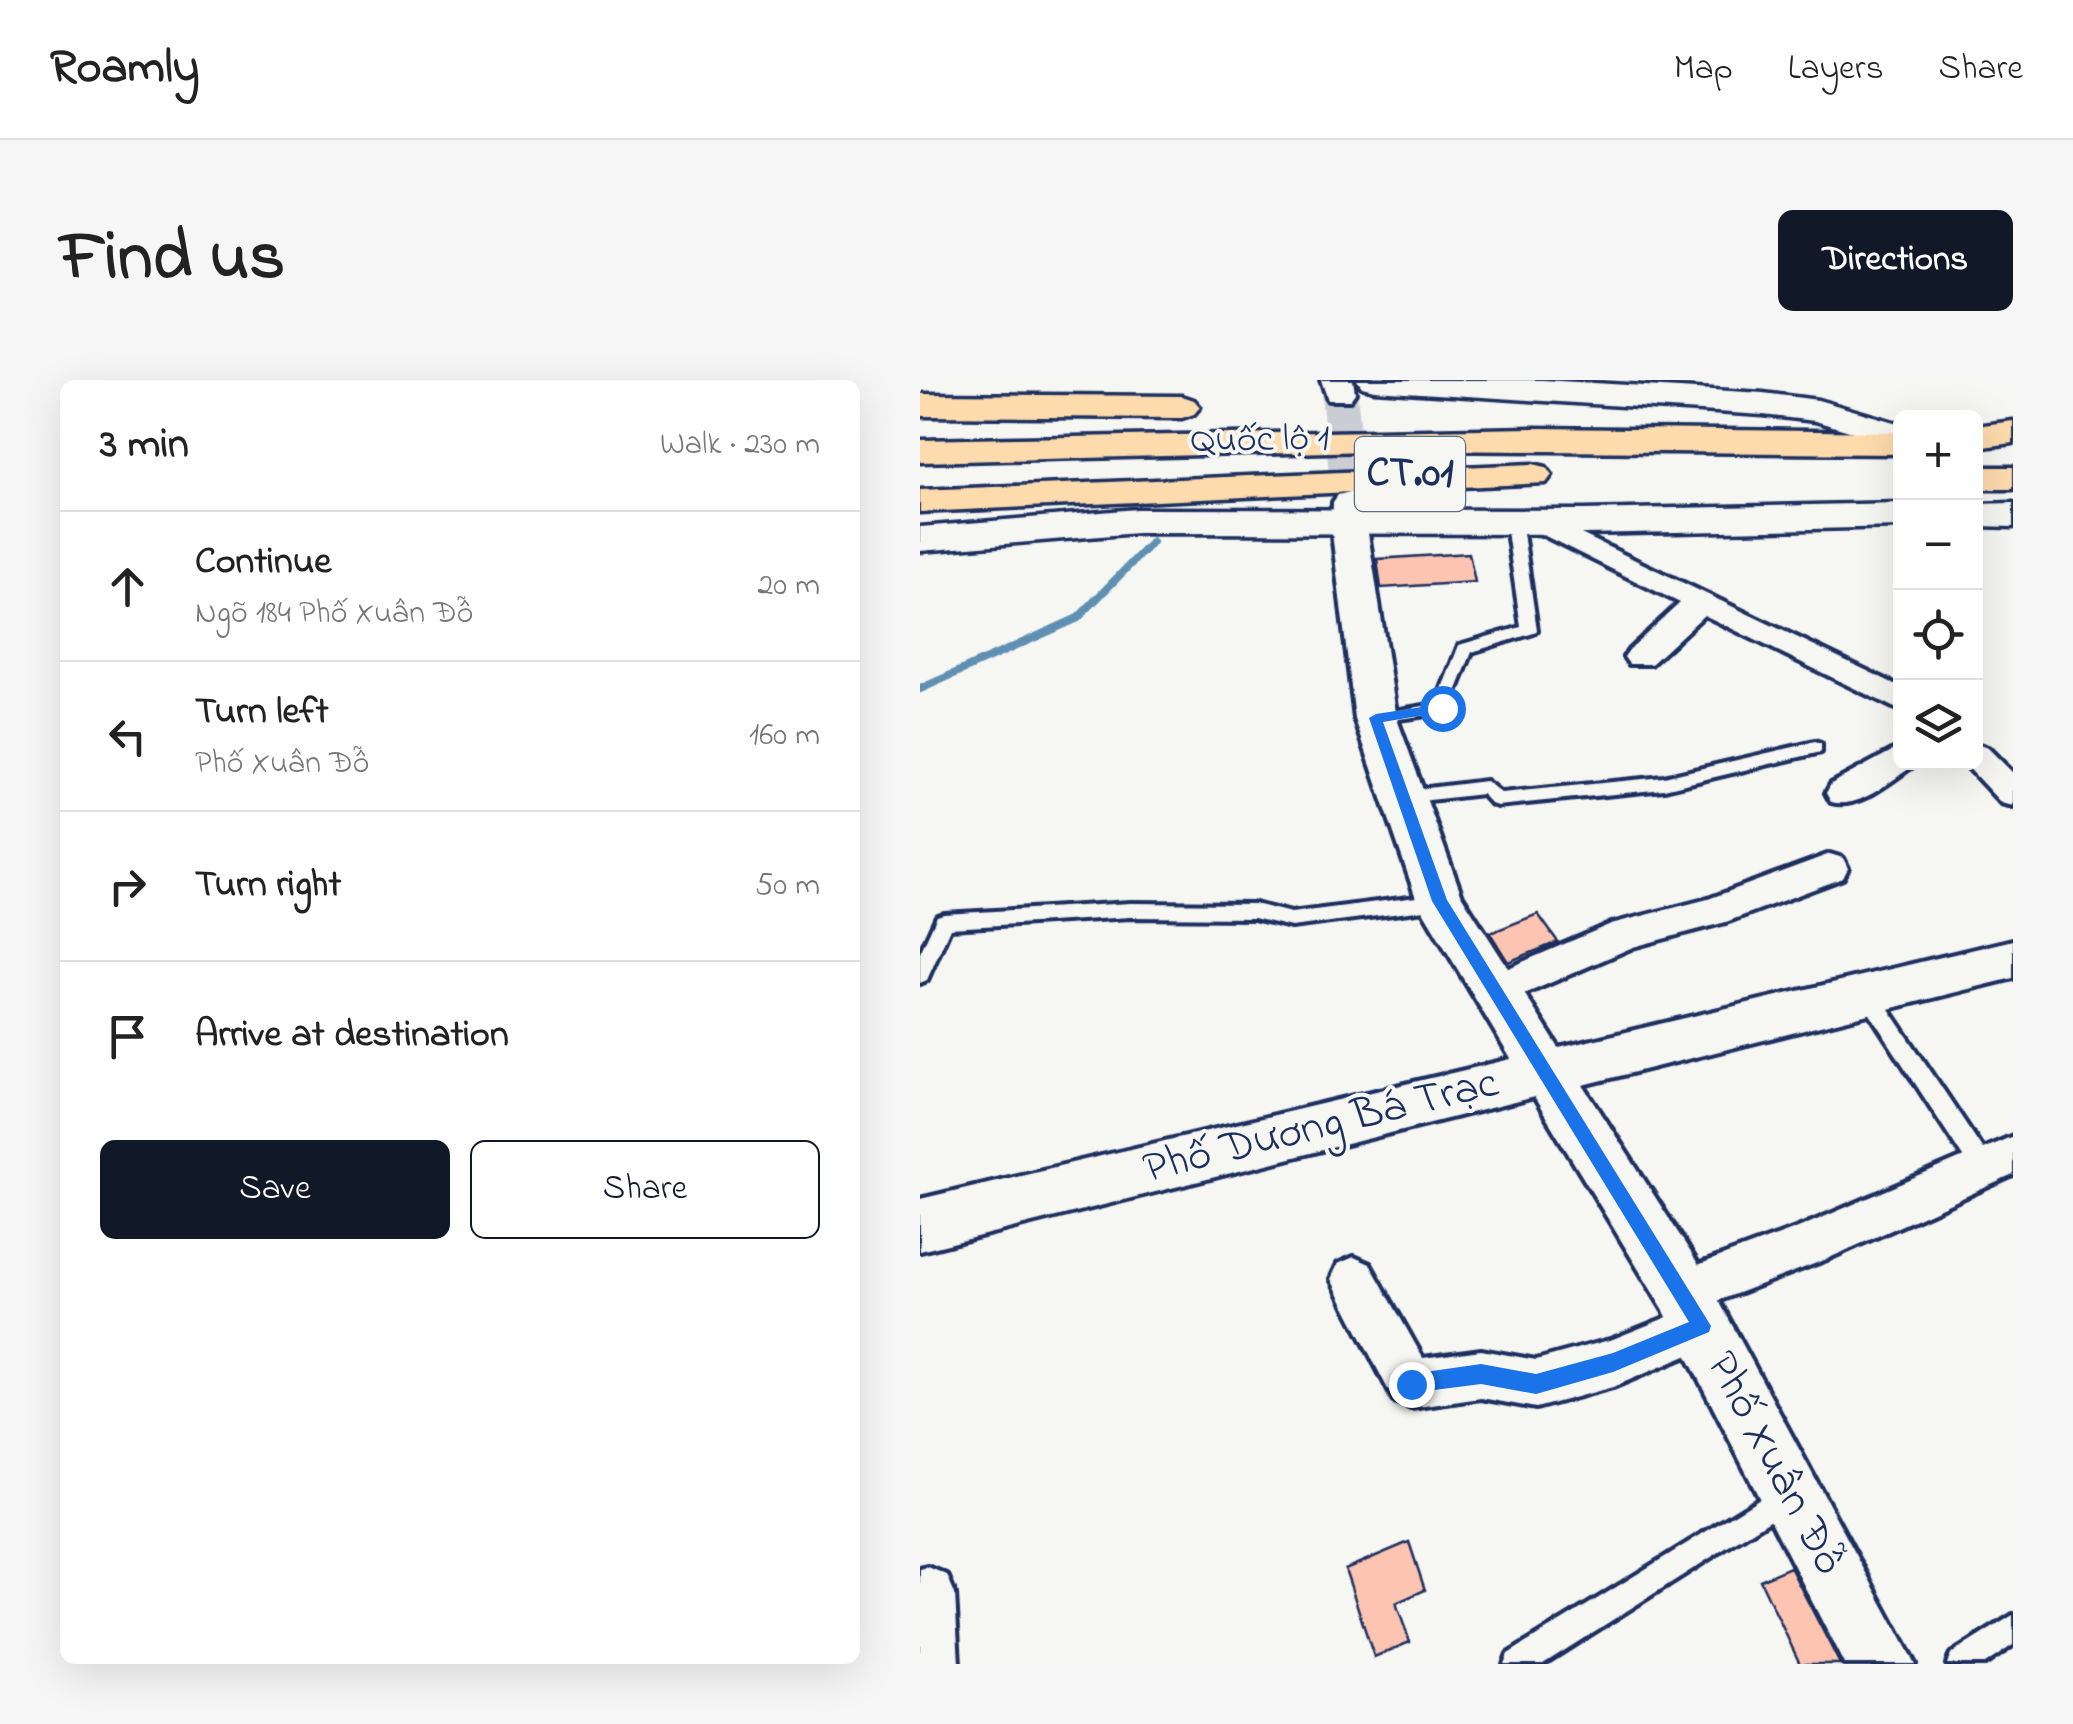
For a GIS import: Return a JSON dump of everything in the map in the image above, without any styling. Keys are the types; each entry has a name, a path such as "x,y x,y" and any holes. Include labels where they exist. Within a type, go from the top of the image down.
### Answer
{"highway":[{"path":"920,391 1120,405"},
{"path":"920,405 1120,405 1422,415 1694,438"},
{"path":"1990,466 2013,432"},
{"name":"Quốc lộ 1","path":"920,451 1109,444 1694,438 1893,444"},
{"path":"1990,466 2013,445"},
{"name":"Quốc lộ 1","path":"920,475 1572,475"},
{"path":"920,501 1533,475"},
{"path":"1804,476 1893,477"}],"main road":[{"path":"1374,380 1763,404 1818,412 1893,433"},
{"path":"920,539 1350,511 1524,521 1893,515"},
{"path":"1983,515 2013,515"}],"street":[{"name":"Phố Xuân Đỗ","path":"1350,511 1376,718 1440,901 1693,1309 1881,1664"},
{"path":"1524,521 1701,601 1893,697"},
{"path":"1640,657 1701,601"},
{"path":"1843,793 1893,762"},
{"path":"1983,763 2013,794"},
{"path":"1498,990 1624,934 1713,912 1830,868"},
{"name":"Phố Dương Bá Trạc","path":"920,1225 2013,958"},
{"path":"1354,1279 1411,1384 1481,1374 1536,1384 1613,1362 1693,1309 1998,1162"},
{"path":"920,1596 928,1594 932,1664"}],"lane":[{"path":"1376,718 1442,708 1465,649 1529,630 1516,533 1524,521"},
{"path":"1403,797 1486,787 1497,800 1664,783 1815,748"},
{"path":"920,975 944,921 1130,910 1254,911 1291,920 1440,901"},
{"path":"1868,994 1998,1162"},
{"path":"1518,1664 1788,1494"},
{"path":"1961,1664 2013,1629"}],"building":[{"path":"1469,553 1475,582 1381,588 1377,559"},
{"path":"1538,914 1558,942 1508,962 1490,933"},
{"path":"1409,1542 1425,1590 1396,1603 1410,1642 1374,1657 1345,1569"},
{"path":"1790,1567 1840,1664 1800,1664 1760,1580"}],"waterway":[{"path":"920,689 1078,618 1152,542"}],"tunnel":[{"path":"1339,393 1350,502"}],"route":[{"path":"1411,1384 1481,1374 1536,1384 1613,1362 1702,1326 1440,901 1376,718 1442,708"}]}
